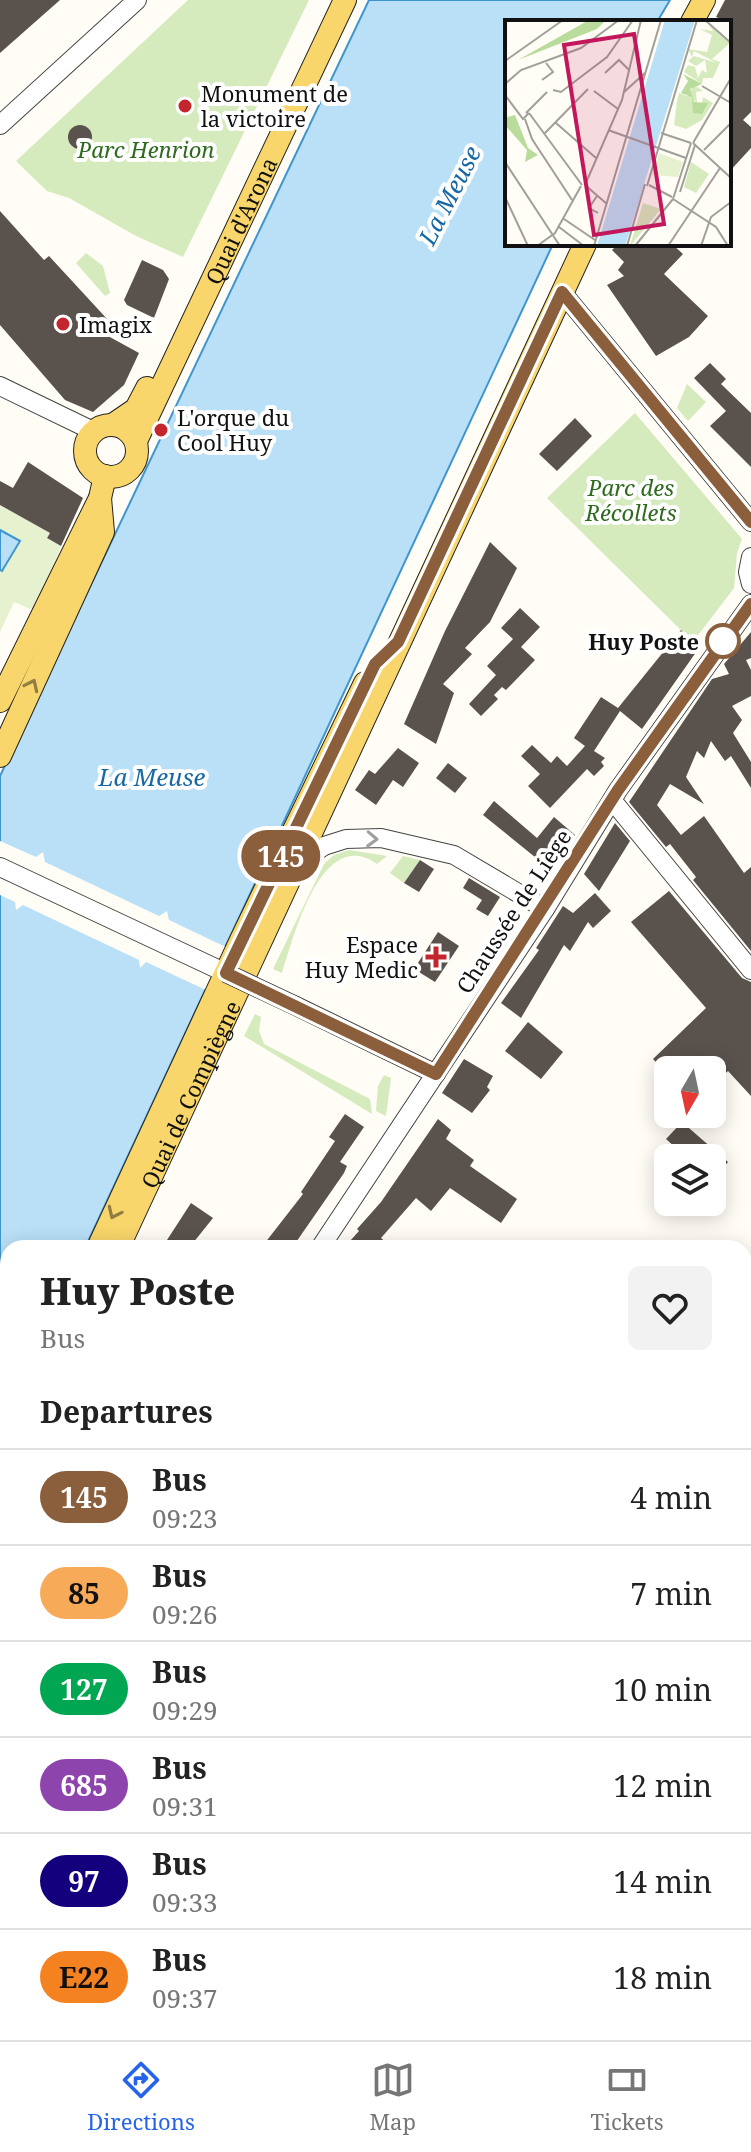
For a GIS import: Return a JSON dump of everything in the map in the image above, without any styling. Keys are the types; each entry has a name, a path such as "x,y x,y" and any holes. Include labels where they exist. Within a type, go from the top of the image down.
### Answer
{"main road":[{"name":"Quai d'Arona","path":"104,428 136,409 330,0"},
{"name":"Quai d'Arona","path":"136,441 345,0"},
{"path":"693,20 704,0"},
{"name":"Quai de Compiègne","path":"122,1240 584,246"},
{"path":"0,701 102,487 128,471 137,457 136,441 131,433 104,428 85,452 102,487 103,532 0,756"},
{"path":"102,1240 241,940 375,664 398,642"}],"street":[{"path":"0,125 137,0"},
{"path":"562,292 751,522"},
{"path":"0,386 104,428"},
{"path":"751,557 748,572 751,584"},
{"name":"Chaussée de Liège","path":"325,1240 545,909 612,800 751,604"},
{"path":"612,800 751,970"},
{"path":"300,862 324,846 346,839 381,838 454,855 545,909"},
{"path":"0,867 436,1074"}],"green space":[{"name":"Parc Henrion","path":"188,0 309,0 183,257 136,236 69,198 47,191 16,161"},
{"path":"86,253 103,266 110,293 105,296 76,263"},
{"path":"687,384 706,402 688,421 677,408"},
{"name":"Parc des Récollets","path":"635,413 742,539 737,553 734,588 693,642 547,498"},
{"path":"0,505 50,533 47,538 61,546 37,607 30,609 14,602 0,632"},
{"path":"349,850 387,856 377,864 358,856 341,859 326,871 303,912 282,973 273,969 324,864 334,855"},
{"path":"403,856 420,860 404,883 390,873"},
{"path":"255,1014 261,1017 259,1031 264,1044 370,1099 372,1114 244,1036"},
{"path":"384,1075 391,1078 386,1116 376,1111 378,1086"}],"water":[{"name":"La Meuse","path":"369,0 670,0 658,20 505,20 505,246 552,246 89,1240 0,1240 0,776"},
{"path":"0,530 20,541 2,571 0,570"}],"pier":[{"path":"0,841 36,857 43,852 45,862 159,916 167,911 169,920 228,948 208,991 146,962 140,968 139,960 23,905 16,910 15,902 0,895"}],"building":[{"path":"0,0 60,0 0,53"},
{"path":"725,0 751,0 751,112 743,120 751,127 751,148 731,170 731,20 716,17"},
{"path":"80,125 91,132 92,137 85,148 80,149 69,142 68,137 75,126"},
{"path":"0,211 44,260 49,256 108,320 97,330 139,353 124,385 93,412 65,400 0,325"},
{"path":"616,246 674,246 683,254 664,274 708,316 689,337 656,356 607,285 624,276 618,270 624,262 612,250"},
{"path":"142,260 163,270 169,279 154,318 127,305 124,300"},
{"path":"710,363 726,379 721,384 751,413 751,467 710,426 726,411 694,378"},
{"path":"575,418 592,436 557,471 539,454"},
{"path":"28,462 83,498 61,546 47,538 50,533 0,505 0,481 13,488"},
{"path":"490,542 517,568 490,622 465,648 472,654 443,684 454,693 436,744 404,724 445,631"},
{"path":"520,608 540,627 521,647 535,660 506,690 502,687 494,695 498,699 481,716 469,704 496,675 487,666 513,639 501,628"},
{"path":"681,630 699,648 642,729 620,711 594,751 605,758 601,762 604,766 594,776 587,769 550,808 528,786 540,774 521,756 532,745 551,763 557,756 567,766 585,746 574,738 601,697 618,708"},
{"path":"751,632 751,658 746,660 751,670 751,696 732,706 742,720 733,733 751,762 751,788 731,756 725,761 711,741 704,758 697,751 686,777 704,804 670,784 657,805 681,835 704,816 744,873 751,867 751,951 693,880 696,877 670,844 666,847 629,802 712,679 729,674 724,664"},
{"path":"398,748 419,763 403,787 393,780 376,805 355,790 369,770 375,774"},
{"path":"448,763 467,778 455,793 436,778"},
{"path":"494,801 537,838 554,817 575,835 551,870 483,815"},
{"path":"615,823 630,841 599,891 584,874"},
{"path":"420,860 434,869 419,892 404,883"},
{"path":"469,878 500,897 488,916 476,909 482,900 463,888"},
{"path":"669,891 742,978 751,982 751,1096 728,1071 726,1073 726,1056 656,1056 706,1008 631,922"},
{"path":"595,893 611,911 593,928 588,922 570,951 564,945 521,1018 501,1003 539,950 536,948 563,906 573,913"},
{"name":"Espace Huy Medic","path":"438,932 459,946 435,982 414,969"},
{"path":"528,1022 563,1052 541,1079 505,1051"},
{"path":"464,1059 493,1076 487,1087 490,1090 472,1113 442,1093"},
{"path":"345,1114 364,1127 340,1162 347,1166 344,1173 298,1240 267,1240 303,1194 301,1192 335,1141 329,1137"},
{"path":"438,1119 451,1130 446,1139 474,1160 470,1166 517,1199 501,1223 450,1188 431,1211 416,1198 381,1238 383,1240 351,1240"},
{"path":"676,1128 689,1128 707,1144 672,1144 666,1139"},
{"path":"191,1203 213,1218 195,1240 167,1240"}],"bus line":[{"name":"145","path":"751,522 562,292 398,642 375,664 226,973 436,1074 545,909 618,790 751,604"}],"place":[{"name":"Monument de la victoire","path":"185,106"},
{"name":"Imagix","path":"63,324"},
{"name":"L'orque du Cool Huy","path":"161,430"},
{"name":"Huy Poste","path":"723,641"},
{"name":"Espace Huy Medic","path":"436,957"}]}
